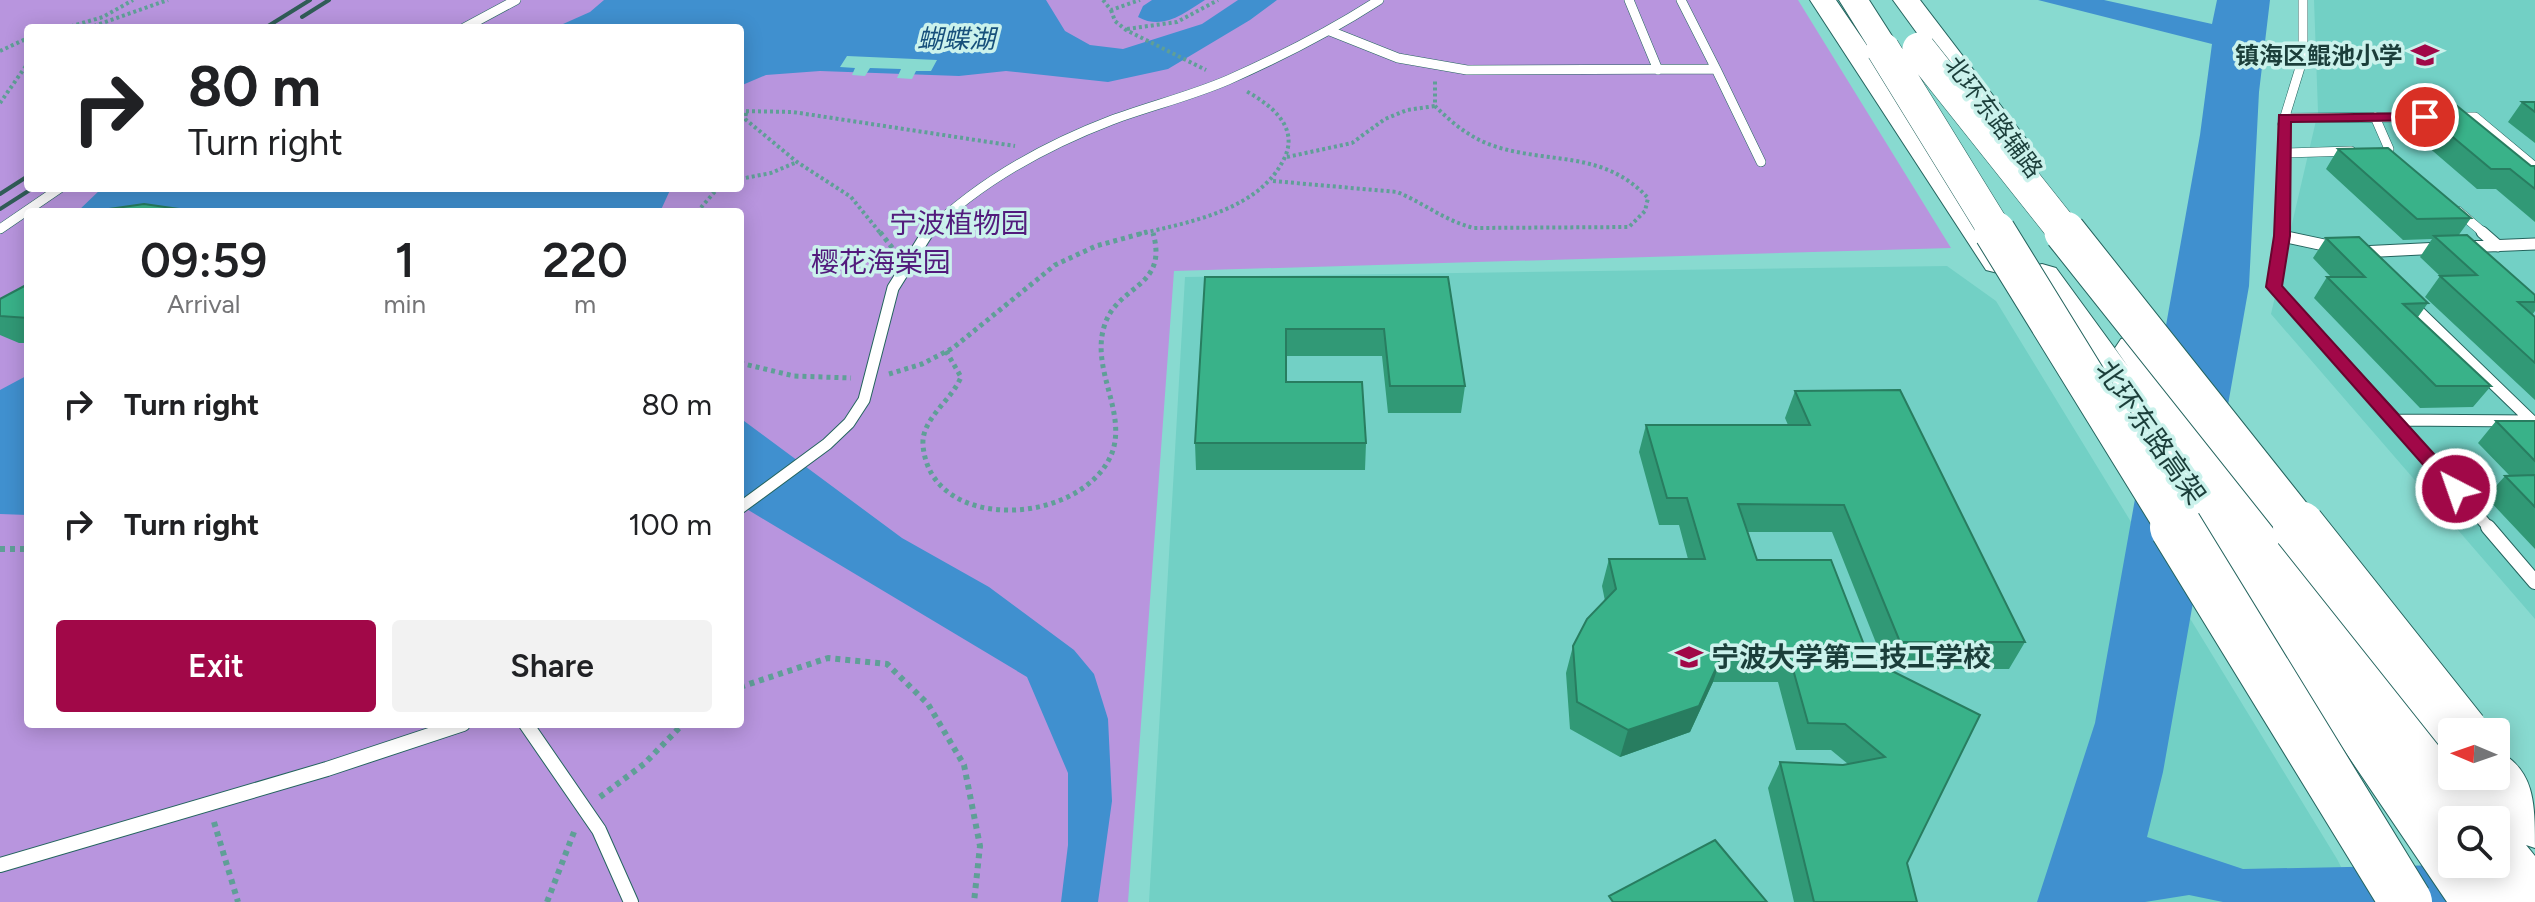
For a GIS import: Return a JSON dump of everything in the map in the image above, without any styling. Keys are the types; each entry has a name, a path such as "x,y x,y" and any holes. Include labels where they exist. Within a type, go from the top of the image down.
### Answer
{"highway":[{"name":"北环东路高架","path":"1854,0 1901,49 2465,806"},
{"name":"北环东路高架","path":"1889,0 1901,49 2438,840"},
{"path":"1901,49 2451,718"},
{"path":"1901,49 2406,902"},
{"path":"2507,790 2535,826"},
{"path":"2510,869 2534,902"},
{"name":"北环东路高架","path":"2464,878 2481,902"}],"main road":[{"path":"1823,0 2421,902"},
{"name":"北环东路辅路","path":"1906,0 2451,718"}],"lane":[{"path":"471,24 516,0"},
{"path":"744,505 827,444 849,423 864,400 893,288 926,234 947,214 1040,150 1112,120 1226,81 1330,31 1379,0"},
{"path":"1629,0 1658,70"},
{"path":"1681,0 1761,162"},
{"path":"2303,0 2303,58 2284,118 2282,236 2274,287 2396,420 2535,582"},
{"path":"1330,31 1398,58 1467,70 1716,69"},
{"path":"2375,117 2389,149 2400,159"},
{"path":"2284,118 2432,117"},
{"path":"2446,117 2475,117 2535,167"},
{"path":"2374,150 2389,149"},
{"path":"2282,153 2359,150"},
{"path":"31,208 54,192"},
{"path":"2454,207 2498,246"},
{"path":"0,229 24,213"},
{"path":"2282,236 2359,252 2535,244"},
{"path":"2475,247 2485,256"},
{"path":"2359,252 2370,263"},
{"path":"2402,294 2534,422"},
{"path":"2396,420 2534,422"},
{"path":"0,865 327,769 451,728"},
{"path":"529,728 586,805 616,859 631,902"}],"path":[{"path":"79,24 103,17 133,0"},
{"path":"99,24 168,0"},
{"path":"744,364 794,377 871,377 904,372 970,338 1032,281 1052,267 1097,246 1153,233 1217,211 1272,181 1287,157 1291,142 1288,127 1256,97 1126,30 1115,21 1103,0"},
{"path":"1111,10 1140,0"},
{"path":"1126,30 1177,22 1218,0"},
{"path":"103,17 112,19"},
{"path":"0,51 24,40"},
{"path":"1435,66 1435,106"},
{"path":"0,103 24,69"},
{"path":"1272,181 1397,192 1415,199 1453,223 1490,229 1629,227 1645,211 1648,198 1638,185 1591,164 1501,149 1464,131 1435,106 1407,110 1385,119 1352,143 1287,157"},
{"path":"744,112 793,112 1040,150"},
{"path":"744,122 851,197 907,262"},
{"path":"744,178 771,173 797,162"},
{"path":"700,208 714,192"},
{"path":"946,351 961,377 959,385 931,422 923,445 929,465 946,492 1000,512 1063,504 1082,493 1102,472 1115,448 1118,430 1112,401 1098,365 1102,334 1117,301 1135,291 1150,275 1159,247 1153,233"},
{"path":"0,549 24,549"},
{"path":"744,686 828,658 887,664 928,704 964,765 980,846 974,902"},
{"path":"209,802 238,902"}],"shaded area":[{"path":"2314,0 2535,0 2535,619 2271,314 2318,112"},
{"name":"宁波大学第三技工学校","path":"1947,266 1996,301 2337,859 2359,902 1149,902 1185,277"}],"green space":[{"name":"宁波植物园","path":"0,0 1798,0 1951,248 1174,271 1128,902 0,902"}],"water":[{"name":"蝴蝶湖","path":"604,0 1046,0 1065,31 1090,45 1123,49 1202,24 1238,0 1277,0 1250,20 1168,69 1108,82 1006,71 959,76 820,71 766,75 744,84 744,24 563,24 590,12"},
{"path":"1152,0 1205,0 1173,19 1156,22 1138,17 1143,6"},
{"path":"2038,0 2104,0 2212,24 2217,0 2270,0 2259,92 2249,286 2163,772 2147,837 2243,869 2438,865 2438,878 2510,878 2535,902 2223,902 2189,895 2145,902 2037,902 2095,723 2200,135 2212,44"},
{"path":"98,192 669,192 662,208 81,208"},
{"path":"24,377 24,515 0,514 0,390"},
{"path":"744,421 902,538 989,587 1074,650 1094,674 1108,719 1112,801 1098,902 1061,902 1068,845 1068,773 1027,677 744,507"}],"pier":[{"path":"847,56 937,60 931,71 916,71 912,79 897,78 901,69 870,68 865,76 852,75 855,68 840,67"}],"building":[{"path":"2451,101 2531,166 2535,166 2535,189 2510,169 2491,169 2411,102"},
{"path":"2522,102 2535,102 2535,112"},
{"path":"2388,148 2471,218 2417,219 2338,149"},
{"path":"144,204 172,208 116,208"},
{"path":"2467,235 2535,295 2535,302 2518,302 2535,317 2535,363 2440,276 2477,275 2434,236"},
{"path":"2359,237 2428,303 2403,304 2491,386 2436,386 2327,277 2365,277 2326,238"},
{"path":"1205,277 1448,277 1465,386 1390,386 1384,329 1286,329 1286,382 1362,382 1366,443 1195,443"},
{"path":"24,286 24,318 0,316 0,299"},
{"path":"1900,390 2025,642 1900,642 1844,505 1738,504 1757,560 1831,560 1870,660 1980,715 1907,863 1917,902 1814,902 1780,762 1843,765 1885,757 1845,724 1808,723 1789,655 1722,655 1699,706 1628,730 1577,702 1573,646 1587,619 1616,589 1609,559 1705,559 1687,498 1667,498 1646,425 1810,425 1795,391"},
{"path":"2496,421 2535,421 2535,461"},
{"path":"2535,475 2535,507 2505,476"},
{"path":"1715,840 1767,902 1613,902 1609,896"}],"railway":[{"path":"271,24 310,0"},
{"path":"302,17 329,0"},
{"path":"0,194 24,179"},
{"path":"0,209 27,192"}],"place":[{"name":"镇海区鲲池小学","path":"2425,55"},
{"name":"宁波大学第三技工学校","path":"1689,657"}],"route":[{"path":"2425,117 2284,118 2282,236 2274,287 2456,489"}],"park label":[{"name":"樱花海棠园","path":"881,262"}]}
